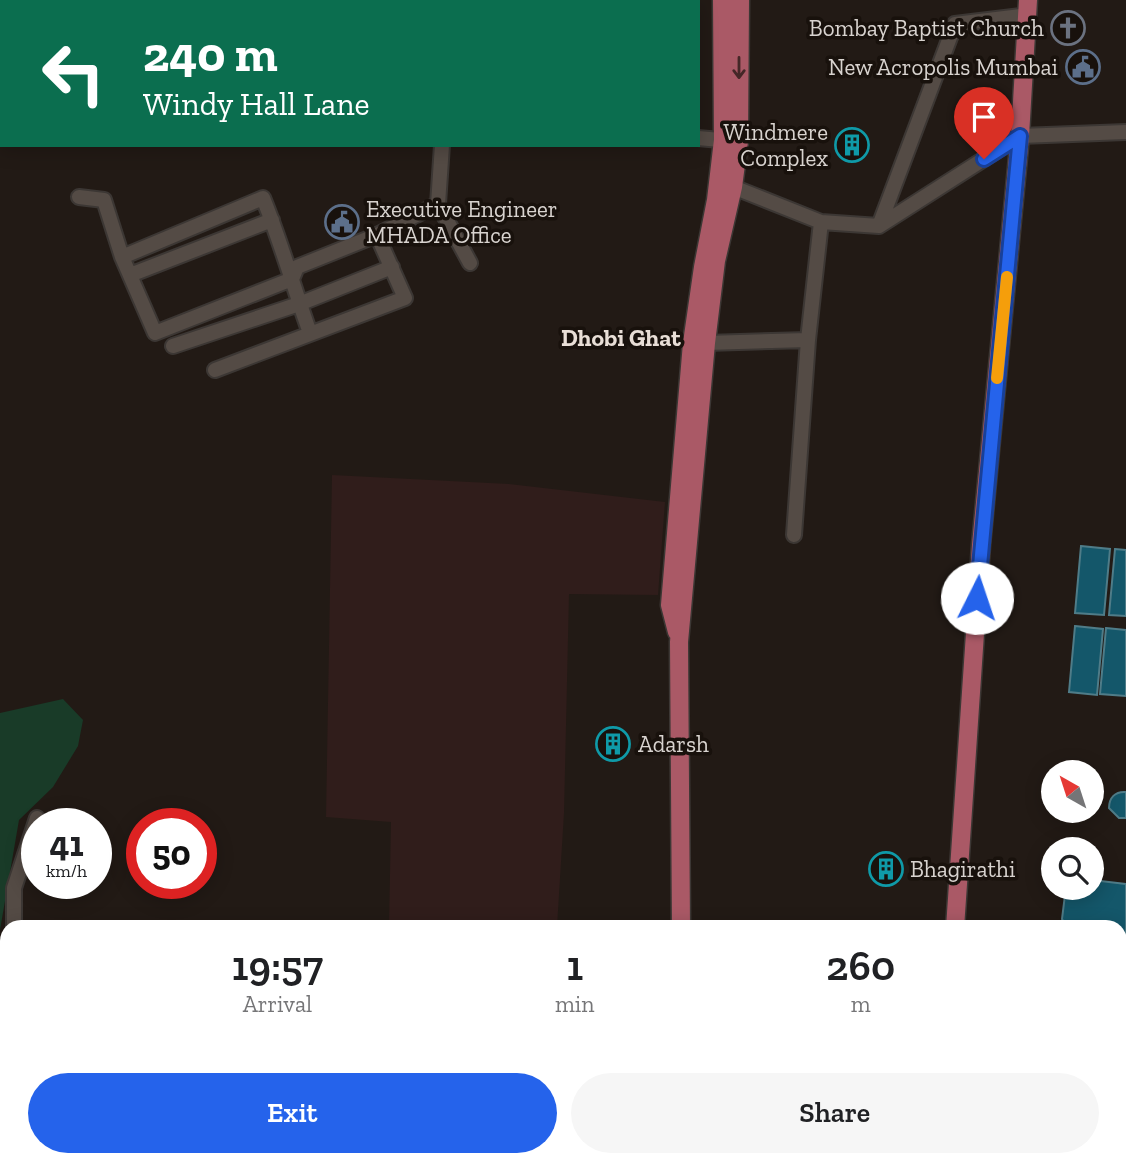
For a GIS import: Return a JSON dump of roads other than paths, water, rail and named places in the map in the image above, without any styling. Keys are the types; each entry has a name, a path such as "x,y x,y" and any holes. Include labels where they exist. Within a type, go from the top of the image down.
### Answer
{"main road":[{"path":"681,920 679,642 706,343 716,261 733,187 722,0"},
{"path":"679,642 670,605 692,343 703,267 731,141 740,0"},
{"path":"956,920 981,545 1020,136 1028,8"}],"street":[{"path":"879,226 955,24 1028,8"},
{"path":"733,187 821,222 879,226 1020,136 1126,132"},
{"path":"700,138 731,141"},
{"path":"442,147 438,204 470,263"},
{"path":"79,197 104,200 122,257 155,333 292,279 297,267 377,235 438,204"},
{"path":"122,257 263,198 310,333"},
{"path":"130,275 272,220"},
{"path":"794,535 808,340 821,222"},
{"path":"215,370 405,298 377,235"},
{"path":"173,346 299,304 392,267"},
{"path":"706,343 808,340"},
{"path":"14,920 14,888 21,867"}],"water":[{"path":"1081,546 1110,549 1104,615 1075,613"},
{"path":"1115,549 1126,550 1126,616 1109,615"},
{"path":"1075,626 1103,629 1097,695 1069,692"},
{"path":"1106,628 1126,630 1126,696 1100,694"},
{"path":"1126,792 1126,818 1119,818 1109,808 1110,801 1116,794"},
{"path":"1104,881 1126,884 1126,920 1062,919 1064,900 1104,900"}],"place":[{"name":"Bombay Baptist Church","path":"1068,28"},
{"name":"New Acropolis Mumbai","path":"1083,67"},
{"name":"Windmere Complex","path":"852,145"},
{"name":"Executive Engineer MHADA Office","path":"342,222"},
{"name":"Adarsh","path":"613,744"},
{"name":"Bhagirathi","path":"886,869"}],"district":[{"name":"Dhobi Ghat","path":"621,338"}]}
